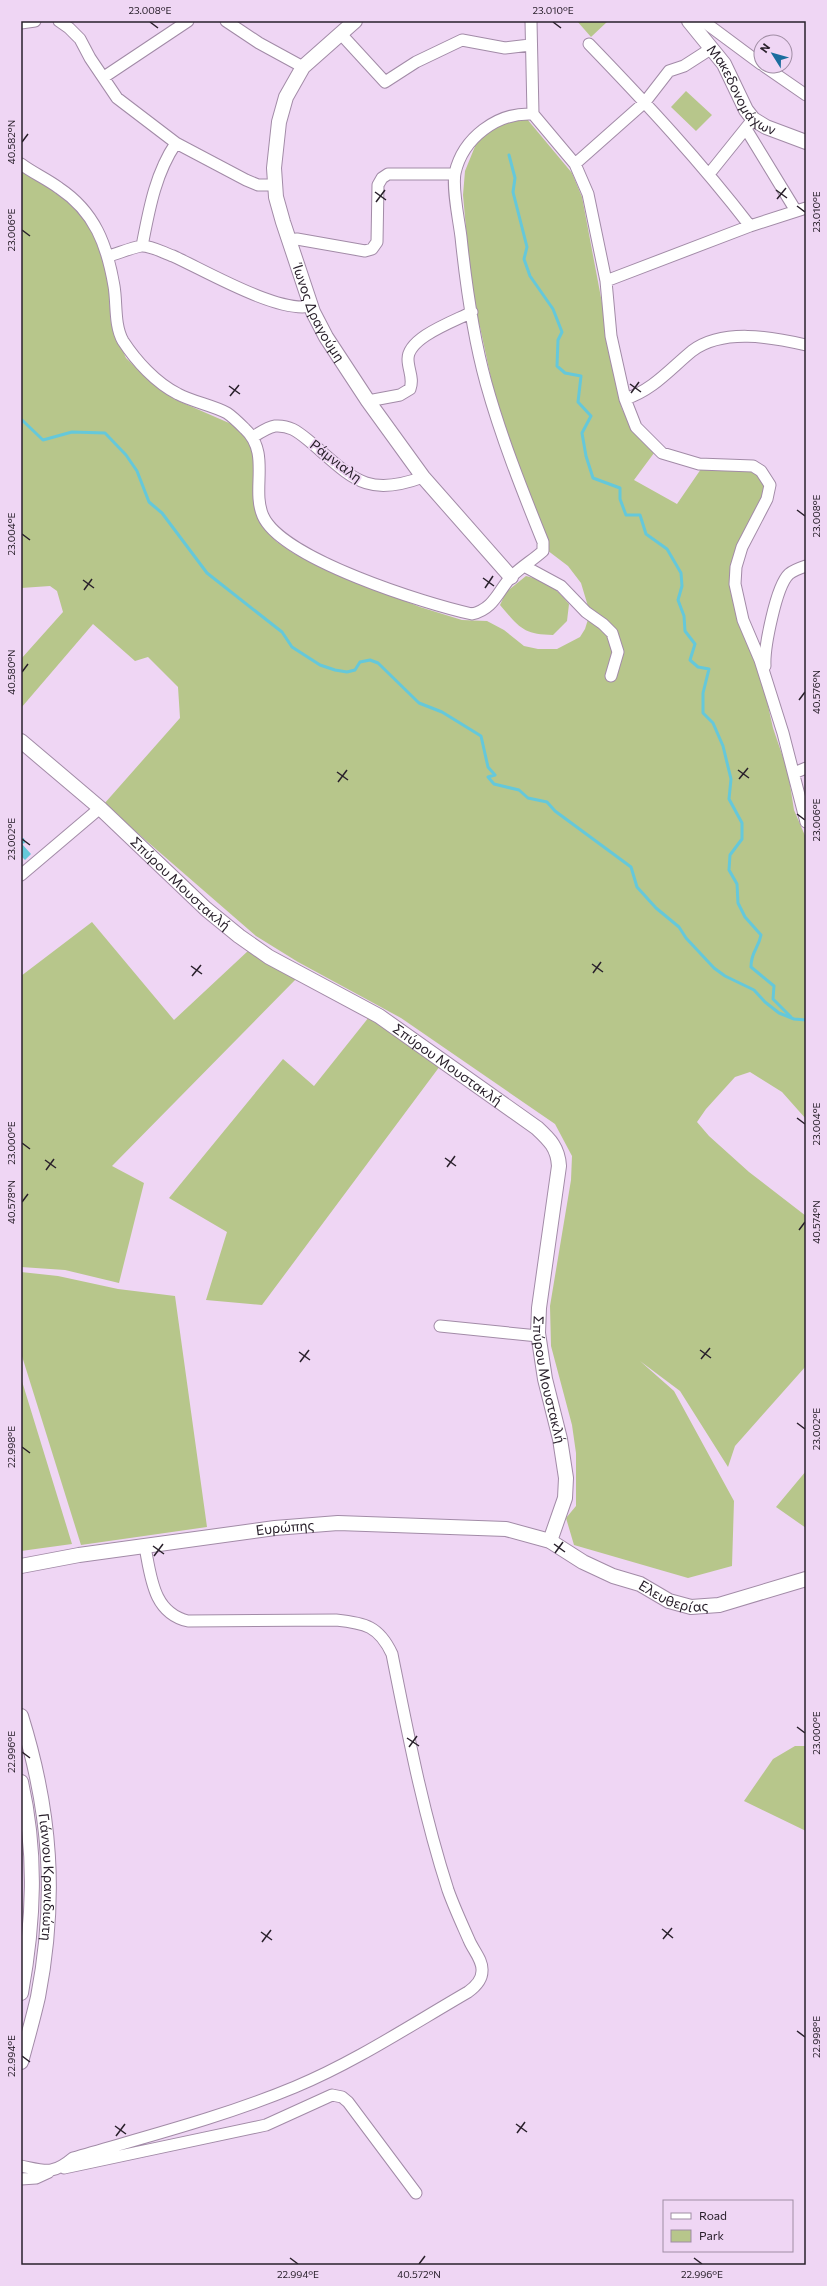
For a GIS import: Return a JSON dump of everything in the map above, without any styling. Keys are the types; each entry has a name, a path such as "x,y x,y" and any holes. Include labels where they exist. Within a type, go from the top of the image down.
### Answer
{"street":[{"path":"21,23 35,21"},
{"path":"59,21 80,39 90,58 117,98 176,143 246,180 258,185 274,185"},
{"path":"104,77 187,21"},
{"path":"226,21 260,43 303,67"},
{"name":"Ίωνος Δραγούμη","path":"355,21 303,67 291,85 282,108 276,138 274,185 289,240 311,306 326,337 368,401 423,476 511,577"},
{"path":"531,21 530,45 533,114 575,164 588,194 606,281 611,336 625,399 636,427 662,453 699,464 753,466 761,472 770,485 767,499 742,547 736,568 735,584 743,620 760,660 784,733 806,822"},
{"name":"Μακεδονομάχων","path":"689,21 724,64 746,110 750,124 766,127 806,142"},
{"path":"703,21 753,58"},
{"path":"340,33 385,82 416,62 462,40 505,48 530,45"},
{"path":"589,44 645,102 709,174 750,226"},
{"path":"575,164 645,102 669,71 684,66 712,48"},
{"path":"776,74 806,95"},
{"path":"21,164 74,199 90,216 109,256 118,323 122,339 141,365 176,393 226,413 253,436 260,473 259,496 263,516 273,530 289,542 326,563 390,589 472,614 482,612 492,604 511,577 542,551 543,542 485,382 464,276 455,174 470,143 480,132 502,119 519,115 533,114"},
{"path":"606,281 750,226 801,210 750,124 709,174"},
{"path":"142,246 150,200 166,157 176,143"},
{"path":"289,240 297,239 365,251 372,249 377,242 378,185 382,178 388,174 455,174"},
{"path":"109,256 142,246 160,251 235,286 281,304 300,308 311,306"},
{"path":"368,401 400,395 410,389 413,381 408,358 410,349 419,339 472,312"},
{"path":"625,399 640,394 654,385 693,350 724,337 766,339 806,345"},
{"name":"Ράμνιαλη","path":"253,436 274,426 292,427 360,482 376,486 401,485 423,476"},
{"path":"524,566 561,586 586,612 603,624 612,633 618,652 611,676"},
{"path":"766,681 764,656 778,597 788,574 798,568 806,566"},
{"name":"Σπύρου Μουστακλή","path":"21,741 100,808 206,910 239,936 269,957 379,1016 537,1128 554,1145 558,1156 558,1166 539,1308 538,1336 545,1380 566,1478 565,1498 550,1540"},
{"path":"794,773 806,768"},
{"path":"21,874 100,808"},
{"path":"440,1326 538,1336"},
{"name":"Ευρώπης","path":"21,1566 79,1555 275,1528 338,1523 506,1529 550,1540"},
{"name":"Ελευθερίας","path":"550,1540 583,1562 613,1576 640,1584 669,1601 691,1607 719,1605 806,1579"},
{"path":"61,2168 73,2158 207,2120 295,2087 336,2068 468,1992 476,1986 481,1977 482,1970 449,1892 431,1833 415,1769 392,1654 386,1642 372,1628 351,1622 188,1621 177,1619 158,1601 145,1547"},
{"name":"Γιάννου Κρανιδιώτη","path":"21,1716 34,1759 43,1804 50,1889 43,1965 37,1999 21,2062"},
{"name":"Γιάννου Κρανιδιώτη","path":"21,1782 30,1838 32,1884 32,1927 21,1993"},
{"path":"21,2179 36,2178 61,2168 266,2125 332,2095 342,2096 348,2102 416,2193"},
{"path":"21,2166 49,2172"}],"green space":[{"path":"577,21 608,21 591,37"},
{"path":"686,91 712,115 696,131 671,107"},
{"path":"527,119 572,173 582,197 622,409 636,433 654,453 634,480 677,504 701,469 749,471 760,476 764,485 764,495 731,570 731,593 735,610 762,679 773,728 788,772 794,810 806,838 806,1119 782,1092 750,1072 735,1077 706,1109 697,1122 709,1136 749,1172 806,1216 806,1366 735,1446 728,1467 680,1391 640,1361 674,1391 734,1501 732,1566 688,1578 574,1545 566,1518 576,1506 576,1453 572,1425 551,1346 550,1306 571,1180 572,1156 555,1124 401,1018 298,962 256,936 104,804 180,718 178,687 148,657 135,661 93,624 21,708 21,659 63,612 57,591 50,586 21,588 21,171 57,192 84,217 107,264 111,324 126,358 150,381 174,399 236,426 250,443 254,461 254,499 257,516 265,530 277,542 293,553 329,571 420,607 462,620 487,621 504,630 524,646 538,649 557,649 580,637 585,629 590,613 581,583 568,566 543,547 498,411 480,327 473,306 463,195 465,171 476,144 486,131 499,123"},
{"path":"526,576 540,580 550,586 569,604 567,621 553,635 543,635 522,628 500,605 506,592"},
{"path":"92,922 174,1020 249,950 297,978 112,1166 144,1183 119,1283 65,1270 21,1267 21,976"},
{"path":"369,1017 440,1066 262,1305 206,1300 227,1232 169,1198 283,1059 314,1086"},
{"path":"21,1272 58,1276 118,1289 175,1296 207,1527 81,1545 21,1353"},
{"path":"21,1378 72,1544 21,1551"},
{"path":"806,1471 806,1528 776,1507"},
{"path":"795,1746 806,1746 806,1831 744,1801 773,1759"}],"water":[{"path":"24,838 25,843 22,844 31,854 25,860 21,856 21,839"}],"waterway":[{"path":"509,155 515,178 513,192 527,247 524,259 530,276 553,309 562,332 558,340 557,366 565,373 581,376 578,402 591,416 582,433 586,456 593,478 620,488 620,499 626,515 640,515 646,534 667,549 681,573 682,586 678,600 684,616 685,631 695,644 690,660 698,667 709,669 703,693 703,713 713,723 723,746 731,779 729,799 742,823 742,839 730,855 729,870 737,884 738,903 745,917 761,935 752,957 751,967 774,986 773,999 791,1017"},
{"path":"21,423 22,420 43,440 72,432 105,433 126,455 137,471 149,502 162,513 207,573 282,632 292,647 320,665 335,670 347,672 355,670 360,662 370,660 378,663 419,703 442,712 481,736 488,767 495,775 488,777 494,784 519,790 528,798 547,802 555,811 631,867 637,887 656,908 679,927 686,938 714,968 725,976 754,990 765,1002 779,1013 794,1019 806,1020"}]}
